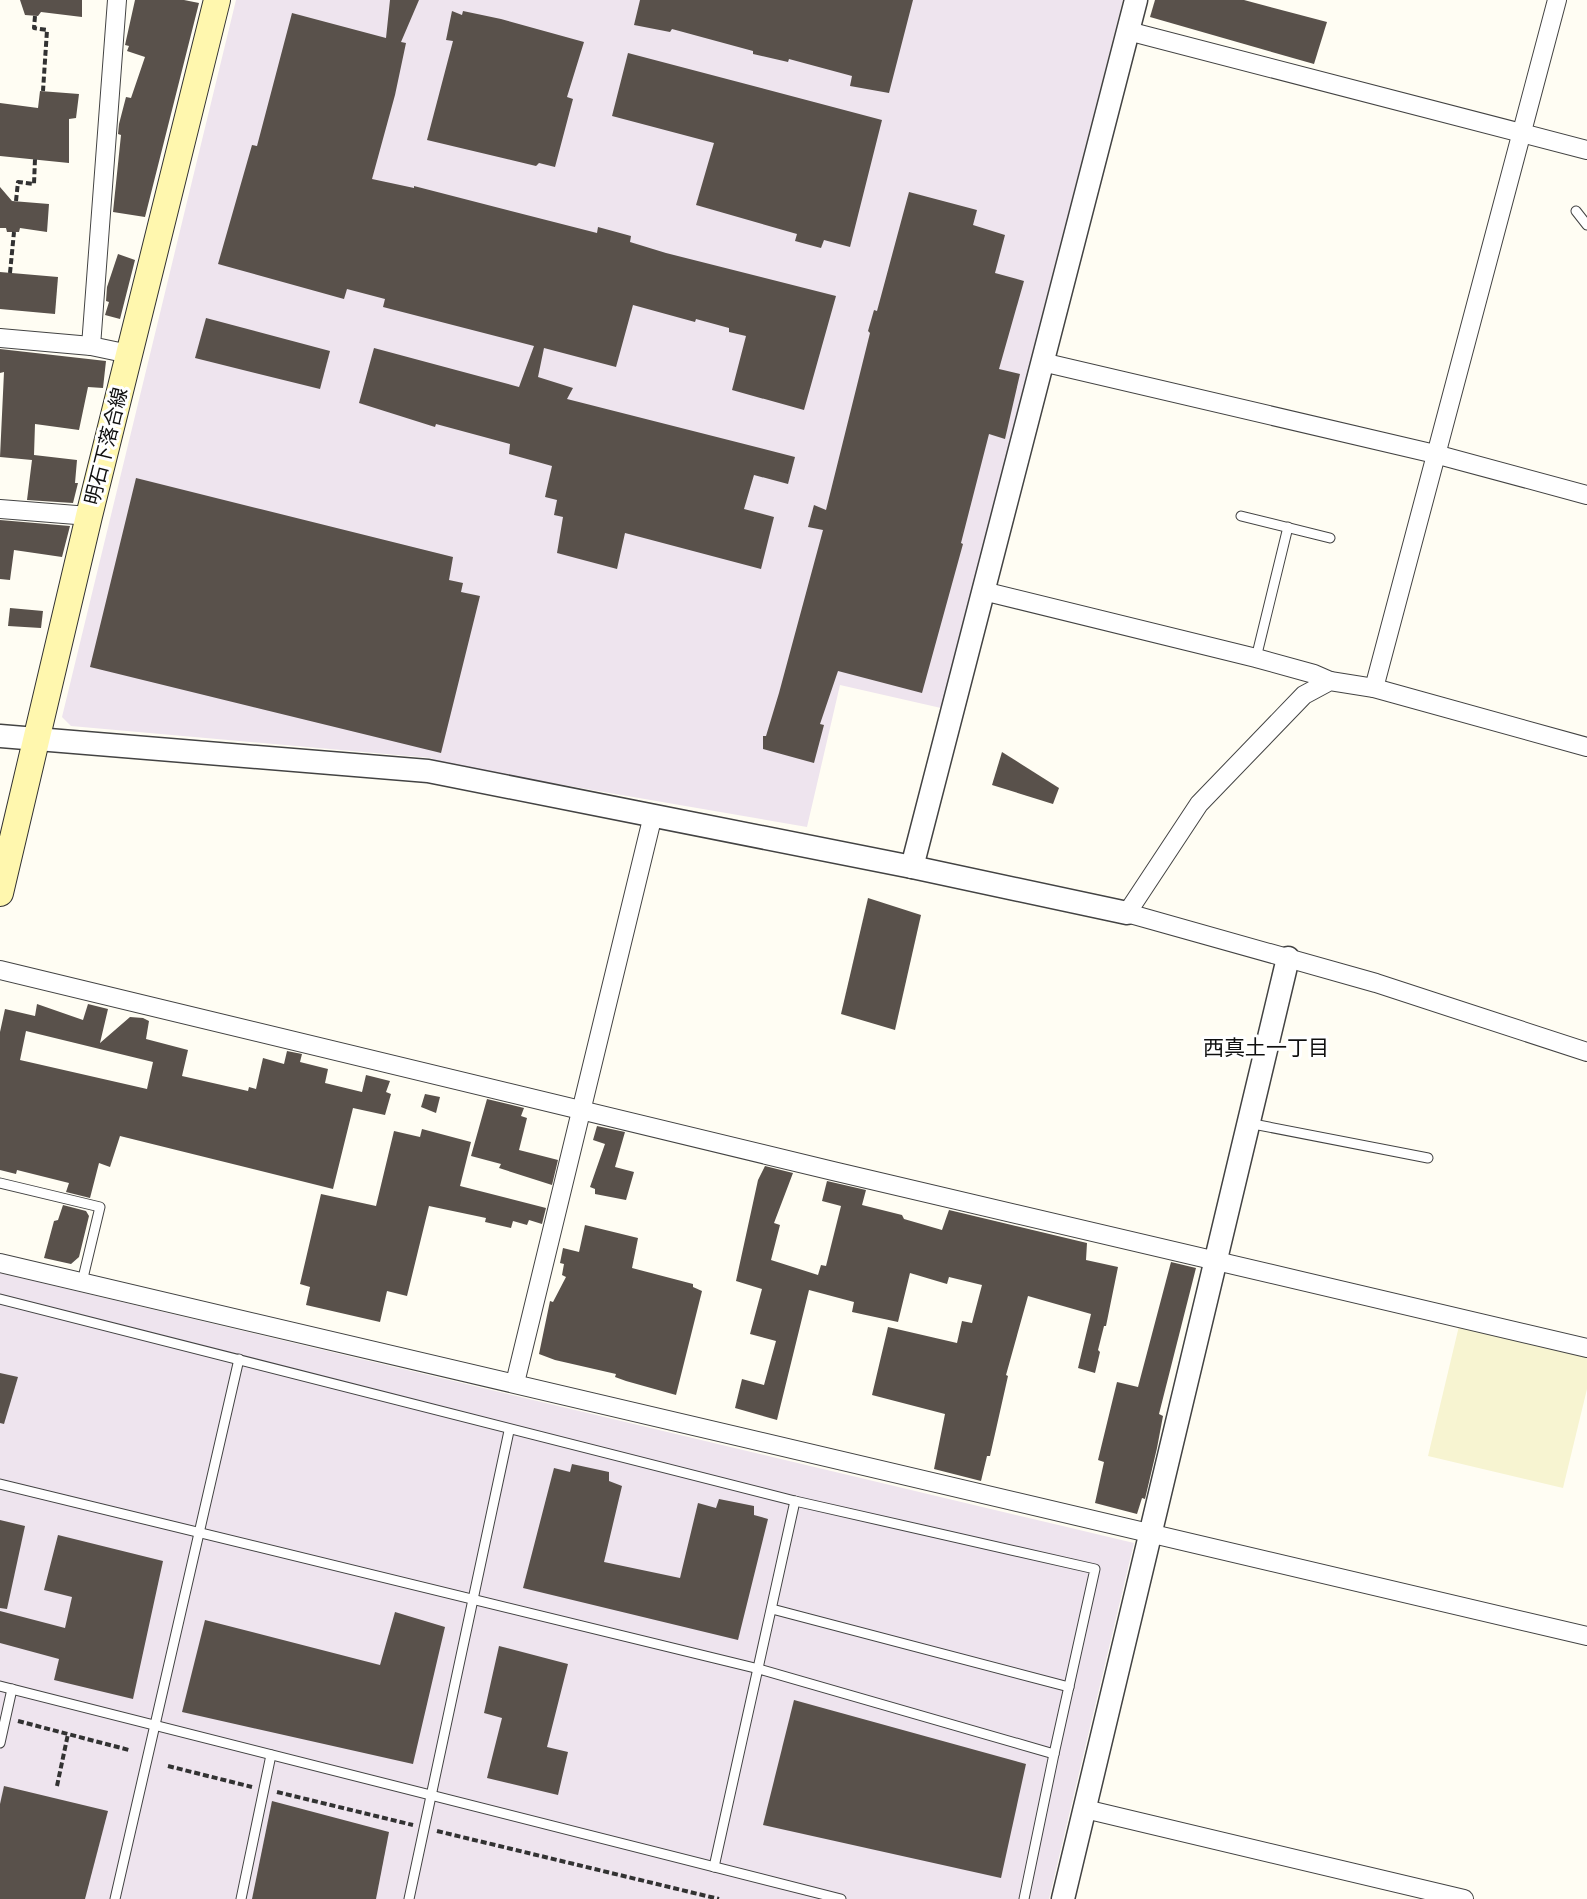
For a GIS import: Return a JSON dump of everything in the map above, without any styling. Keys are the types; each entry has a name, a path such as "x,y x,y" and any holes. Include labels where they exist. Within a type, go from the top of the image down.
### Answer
{"main road":[{"name":"明石下落合線","path":"0,893 89,516 217,0"}],"street":[{"path":"91,346 117,0"},
{"path":"912,867 1136,0"},
{"path":"1374,688 1557,0"},
{"path":"1128,31 1587,150"},
{"path":"0,338 91,346 129,354"},
{"path":"1042,362 1435,454 1587,495"},
{"path":"0,509 89,516"},
{"path":"983,591 1256,657 1330,681 1374,688 1587,747"},
{"path":"1127,913 1199,804 1304,695 1330,681"},
{"path":"0,736 428,771 653,815 1127,913 1376,983 1587,1052"},
{"path":"515,1383 653,815"},
{"path":"1064,1899 1288,958"},
{"path":"0,970 1587,1348"},
{"path":"0,1263 1587,1636"},
{"path":"1085,1809 1464,1899"}],"lane":[{"path":"1576,211 1587,225"},
{"path":"1241,516 1330,538"},
{"path":"1256,657 1288,527"},
{"path":"1248,1123 1428,1158"},
{"path":"0,1183 100,1207 82,1282"},
{"path":"0,1299 239,1359 509,1431 795,1501 1095,1569 1024,1899"},
{"path":"115,1899 157,1726 239,1359"},
{"path":"408,1899 509,1431"},
{"path":"0,1484 759,1669 1054,1754"},
{"path":"714,1867 795,1501"},
{"path":"772,1609 1069,1687"},
{"path":"0,1686 841,1899"},
{"path":"0,1743 12,1689"},
{"path":"241,1899 271,1755"}],"path":[{"path":"35,16 34,28 47,30 43,92"},
{"path":"16,201 18,182 34,184 35,159"},
{"path":"10,273 14,232"},
{"path":"5,1718 129,1750"},
{"path":"57,1786 68,1734"},
{"path":"168,1766 260,1788"},
{"path":"272,1791 421,1827"},
{"path":"432,1830 719,1899"}],"shaded area":[{"path":"236,0 1123,0 941,708 840,685 807,827 442,764 431,758 71,726 62,717"},
{"path":"0,1273 1134,1543 1049,1899 0,1899"},
{"path":"1459,1326 1587,1357 1587,1389 1563,1488 1428,1456"}],"building":[{"path":"20,0 82,0 82,17 41,12 38,16 25,15"},
{"path":"135,0 184,0 199,3 145,217 113,212 121,135 118,134 119,124 126,97 131,98 145,57 127,51 129,46 125,45"},
{"path":"390,0 419,0 401,42 406,43 395,95 372,179 414,188 414,186 597,233 598,227 631,236 630,242 666,253 836,296 804,410 732,390 746,336 729,332 729,328 696,319 695,322 633,305 616,367 544,348 538,377 573,388 567,399 795,457 788,484 754,475 744,509 774,517 761,569 625,533 617,569 557,553 563,517 554,515 557,500 545,497 552,466 509,454 510,444 436,424 435,427 359,403 374,348 519,387 534,346 383,307 385,299 347,289 344,299 218,264 252,145 257,146 292,13 386,38"},
{"path":"640,0 913,0 889,93 850,86 852,76 789,59 788,62 753,54 753,51 672,29 670,32 634,25"},
{"path":"1155,0 1244,0 1327,22 1314,64 1150,17"},
{"path":"452,11 462,15 463,11 501,19 584,42 567,97 573,99 555,167 539,163 536,166 427,140 453,41 446,40"},
{"path":"628,53 882,120 850,247 824,240 821,248 795,241 797,234 696,205 714,143 612,116"},
{"path":"40,91 79,94 76,118 69,119 69,163 0,156 0,103 38,108"},
{"path":"0,187 12,201 49,204 47,232 20,228 19,232 7,232 6,228 0,228"},
{"path":"909,192 977,210 973,225 1005,235 995,273 1024,281 999,369 1020,374 1005,439 989,434 961,543 963,544 922,693 838,671 820,724 824,725 814,763 763,749 763,736 766,736 779,693 823,530 808,527 814,505 826,510 870,333 868,331 874,310 877,311"},
{"path":"118,254 135,260 120,319 105,315 109,302 106,301 107,287"},
{"path":"0,272 58,277 55,314 0,309"},
{"path":"206,318 330,351 320,389 195,358"},
{"path":"0,349 106,361 103,388 88,387 79,430 35,424 34,455 77,460 75,483 78,483 73,503 27,500 32,460 0,457 4,372 0,373"},
{"path":"136,478 453,557 449,580 463,583 461,592 480,596 441,753 90,667"},
{"path":"0,520 70,526 62,557 14,550 10,580 0,579"},
{"path":"10,608 43,611 41,628 8,626"},
{"path":"1002,752 1059,788 1053,804 992,785"},
{"path":"868,898 921,915 895,1030 841,1014"},
{"path":"37,1004 83,1020 88,1004 108,1009 100,1043 130,1017 143,1018 149,1021 146,1039 188,1050 182,1076 248,1091 249,1087 256,1089 263,1058 284,1064 287,1051 302,1054 300,1062 328,1069 325,1083 362,1092 366,1075 390,1081 386,1092 391,1094 385,1115 353,1108 333,1189 120,1136 110,1167 99,1163 90,1198 66,1192 69,1183 17,1170 16,1174 0,1170 0,1032 5,1009 35,1016","holes":["26,1031 153,1062 147,1089 20,1060"]},
{"path":"425,1094 440,1097 436,1113 421,1107"},
{"path":"487,1099 524,1108 521,1116 527,1118 519,1150 558,1160 552,1185 499,1168 501,1164 471,1156"},
{"path":"597,1126 625,1132 615,1167 634,1172 626,1200 595,1194 595,1189 590,1187 605,1144 593,1140"},
{"path":"422,1129 471,1142 460,1186 546,1208 542,1224 529,1220 527,1225 513,1221 511,1228 485,1222 486,1218 429,1206 407,1296 387,1291 380,1322 306,1305 310,1287 300,1284 321,1194 376,1206 394,1131 420,1137"},
{"path":"765,1166 793,1173 774,1223 780,1225 771,1260 818,1275 821,1265 826,1266 841,1206 822,1201 827,1181 866,1190 862,1205 902,1215 904,1219 942,1230 949,1210 1087,1243 1086,1260 1118,1267 1106,1326 1104,1326 1098,1350 1100,1352 1095,1373 1078,1368 1091,1314 1028,1296 1006,1375 1008,1376 990,1456 987,1456 981,1481 934,1469 945,1414 872,1395 888,1327 957,1343 962,1321 972,1323 982,1285 949,1277 947,1284 910,1273 898,1322 852,1312 854,1302 809,1290 777,1420 735,1408 742,1379 764,1385 776,1341 750,1334 762,1289 736,1281 758,1180"},
{"path":"63,1205 86,1211 89,1216 79,1257 71,1264 44,1258 54,1221 58,1220"},
{"path":"585,1225 638,1238 632,1268 693,1284 693,1287 702,1291 676,1395 626,1381 615,1377 616,1374 539,1354 550,1301 553,1302 566,1277 562,1275 564,1264 560,1263 563,1248 579,1252"},
{"path":"1171,1262 1196,1268 1159,1414 1163,1416 1145,1499 1142,1498 1137,1514 1095,1503 1104,1462 1098,1460 1117,1382 1138,1387"},
{"path":"0,1373 18,1377 4,1424 0,1423"},
{"path":"572,1464 609,1472 609,1481 622,1486 604,1562 680,1578 698,1503 716,1508 719,1499 754,1506 754,1515 768,1519 738,1640 523,1588 554,1468 570,1472"},
{"path":"0,1520 25,1526 7,1609 0,1608"},
{"path":"58,1535 163,1561 133,1699 54,1680 59,1659 0,1643 0,1611 65,1628 72,1597 44,1590"},
{"path":"395,1612 445,1627 413,1764 182,1712 205,1620 380,1665"},
{"path":"499,1646 568,1664 547,1747 568,1752 558,1795 487,1778 502,1718 484,1713"},
{"path":"794,1700 1026,1764 1001,1878 763,1825"},
{"path":"4,1786 108,1811 85,1899 0,1899 0,1804"},
{"path":"272,1801 389,1832 376,1899 252,1899"}],"district":[{"name":"西真土一丁目","path":"1266,1048"}]}
